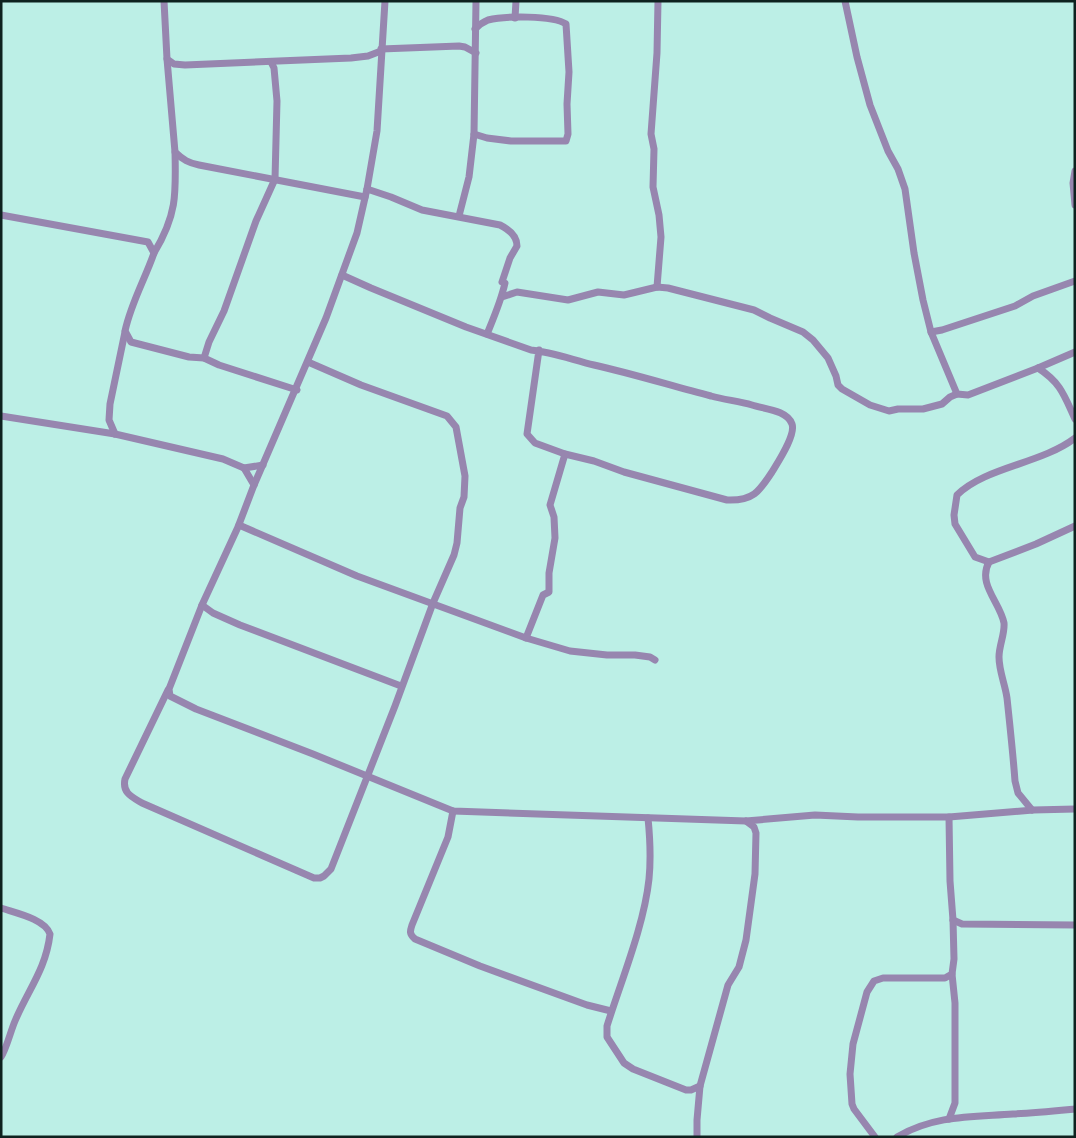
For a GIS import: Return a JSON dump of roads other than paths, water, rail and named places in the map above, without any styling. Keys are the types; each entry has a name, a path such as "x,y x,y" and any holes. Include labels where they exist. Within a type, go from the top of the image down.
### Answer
{"street":[{"path":"115,434 109,420 110,404 132,303 171,217 176,192 176,152 167,59 164,1"},
{"path":"308,362 361,385 447,416 456,427 464,476 464,496 460,508 454,555 433,603 368,776 328,873 320,878 314,878 301,873 142,803 125,791 124,788 125,779 169,689 202,605 239,525 254,485 308,362 357,233 377,131 385,1"},
{"path":"459,216 469,177 474,134 476,1"},
{"path":"515,18 516,1"},
{"path":"657,287 661,237 660,214 653,187 654,149 651,134 657,53 658,1"},
{"path":"845,1 856,57 870,104 888,152 898,169 905,189 914,253 931,332 957,394"},
{"path":"476,12 489,20"},
{"path":"474,134 487,138 511,141 566,141 568,138 569,72 566,24 561,20 536,17 489,20 481,23 475,29"},
{"path":"465,47 475,40"},
{"path":"167,59 174,64 185,65 275,64 368,56 381,50 465,47 476,53"},
{"path":"204,358 224,311 256,221 275,179 277,101 275,64"},
{"path":"176,152 187,162 199,165 275,179 392,196 422,210 500,225 515,238 517,246 510,258 502,282 505,283 502,297 487,334"},
{"path":"1075,171 1072,183 1075,205"},
{"path":"1,215 148,242 162,239"},
{"path":"148,242 154,252"},
{"path":"342,274 371,288 532,350 539,350 712,397 742,402 781,413 792,425 793,432 761,489 755,494 741,499 727,500 565,454 535,443 527,434 539,350"},
{"path":"931,332 1015,306 1032,296 1075,281"},
{"path":"502,297 517,292 568,300 598,292 624,295 657,287 754,310 803,332 813,340 828,358 838,385 842,389 870,406 889,411 898,408 923,409 942,404 957,394 961,396 968,395 1075,352"},
{"path":"125,331 132,342"},
{"path":"122,346 132,342 189,357 204,358 219,365 296,390"},
{"path":"1038,368 1053,378 1075,419"},
{"path":"1,416 115,434 223,459 244,468 263,465"},
{"path":"99,432 109,420"},
{"path":"1075,438 1065,446 1052,452 976,481 957,495 954,515 955,524 975,557 989,562 1036,544 1075,526"},
{"path":"526,638 543,595 549,592 549,573 555,538 554,517 550,505 565,454"},
{"path":"244,468 254,485"},
{"path":"239,525 357,576 526,638 570,651 607,656 634,655 650,657 656,660"},
{"path":"989,562 986,568 986,583 1004,622 999,655 1007,696 1015,781 1018,793 1032,810"},
{"path":"202,605 213,613 240,625 402,686"},
{"path":"169,689 170,696 196,709 453,811 746,820 815,815 949,817 1032,810 1075,809"},
{"path":"453,811 448,836 412,925 411,936 455,957 611,1011"},
{"path":"949,817 954,959 952,974 955,1003 955,1103 949,1119"},
{"path":"648,818 650,836 649,879 645,902 641,920 611,1011 607,1026 607,1037 624,1063 633,1069 686,1090 700,1086"},
{"path":"698,1137 697,1120 700,1086 728,985 741,962 750,922 750,902 755,874 756,833 746,820"},
{"path":"1,908 42,922 50,934 46,957 18,1014 1,1057"},
{"path":"953,920 962,924 1075,925"},
{"path":"875,1137 854,1109 850,1074 854,1044 867,992 874,982 883,978 945,978 952,974"},
{"path":"897,1137 909,1130 949,1119 1075,1109"}]}
